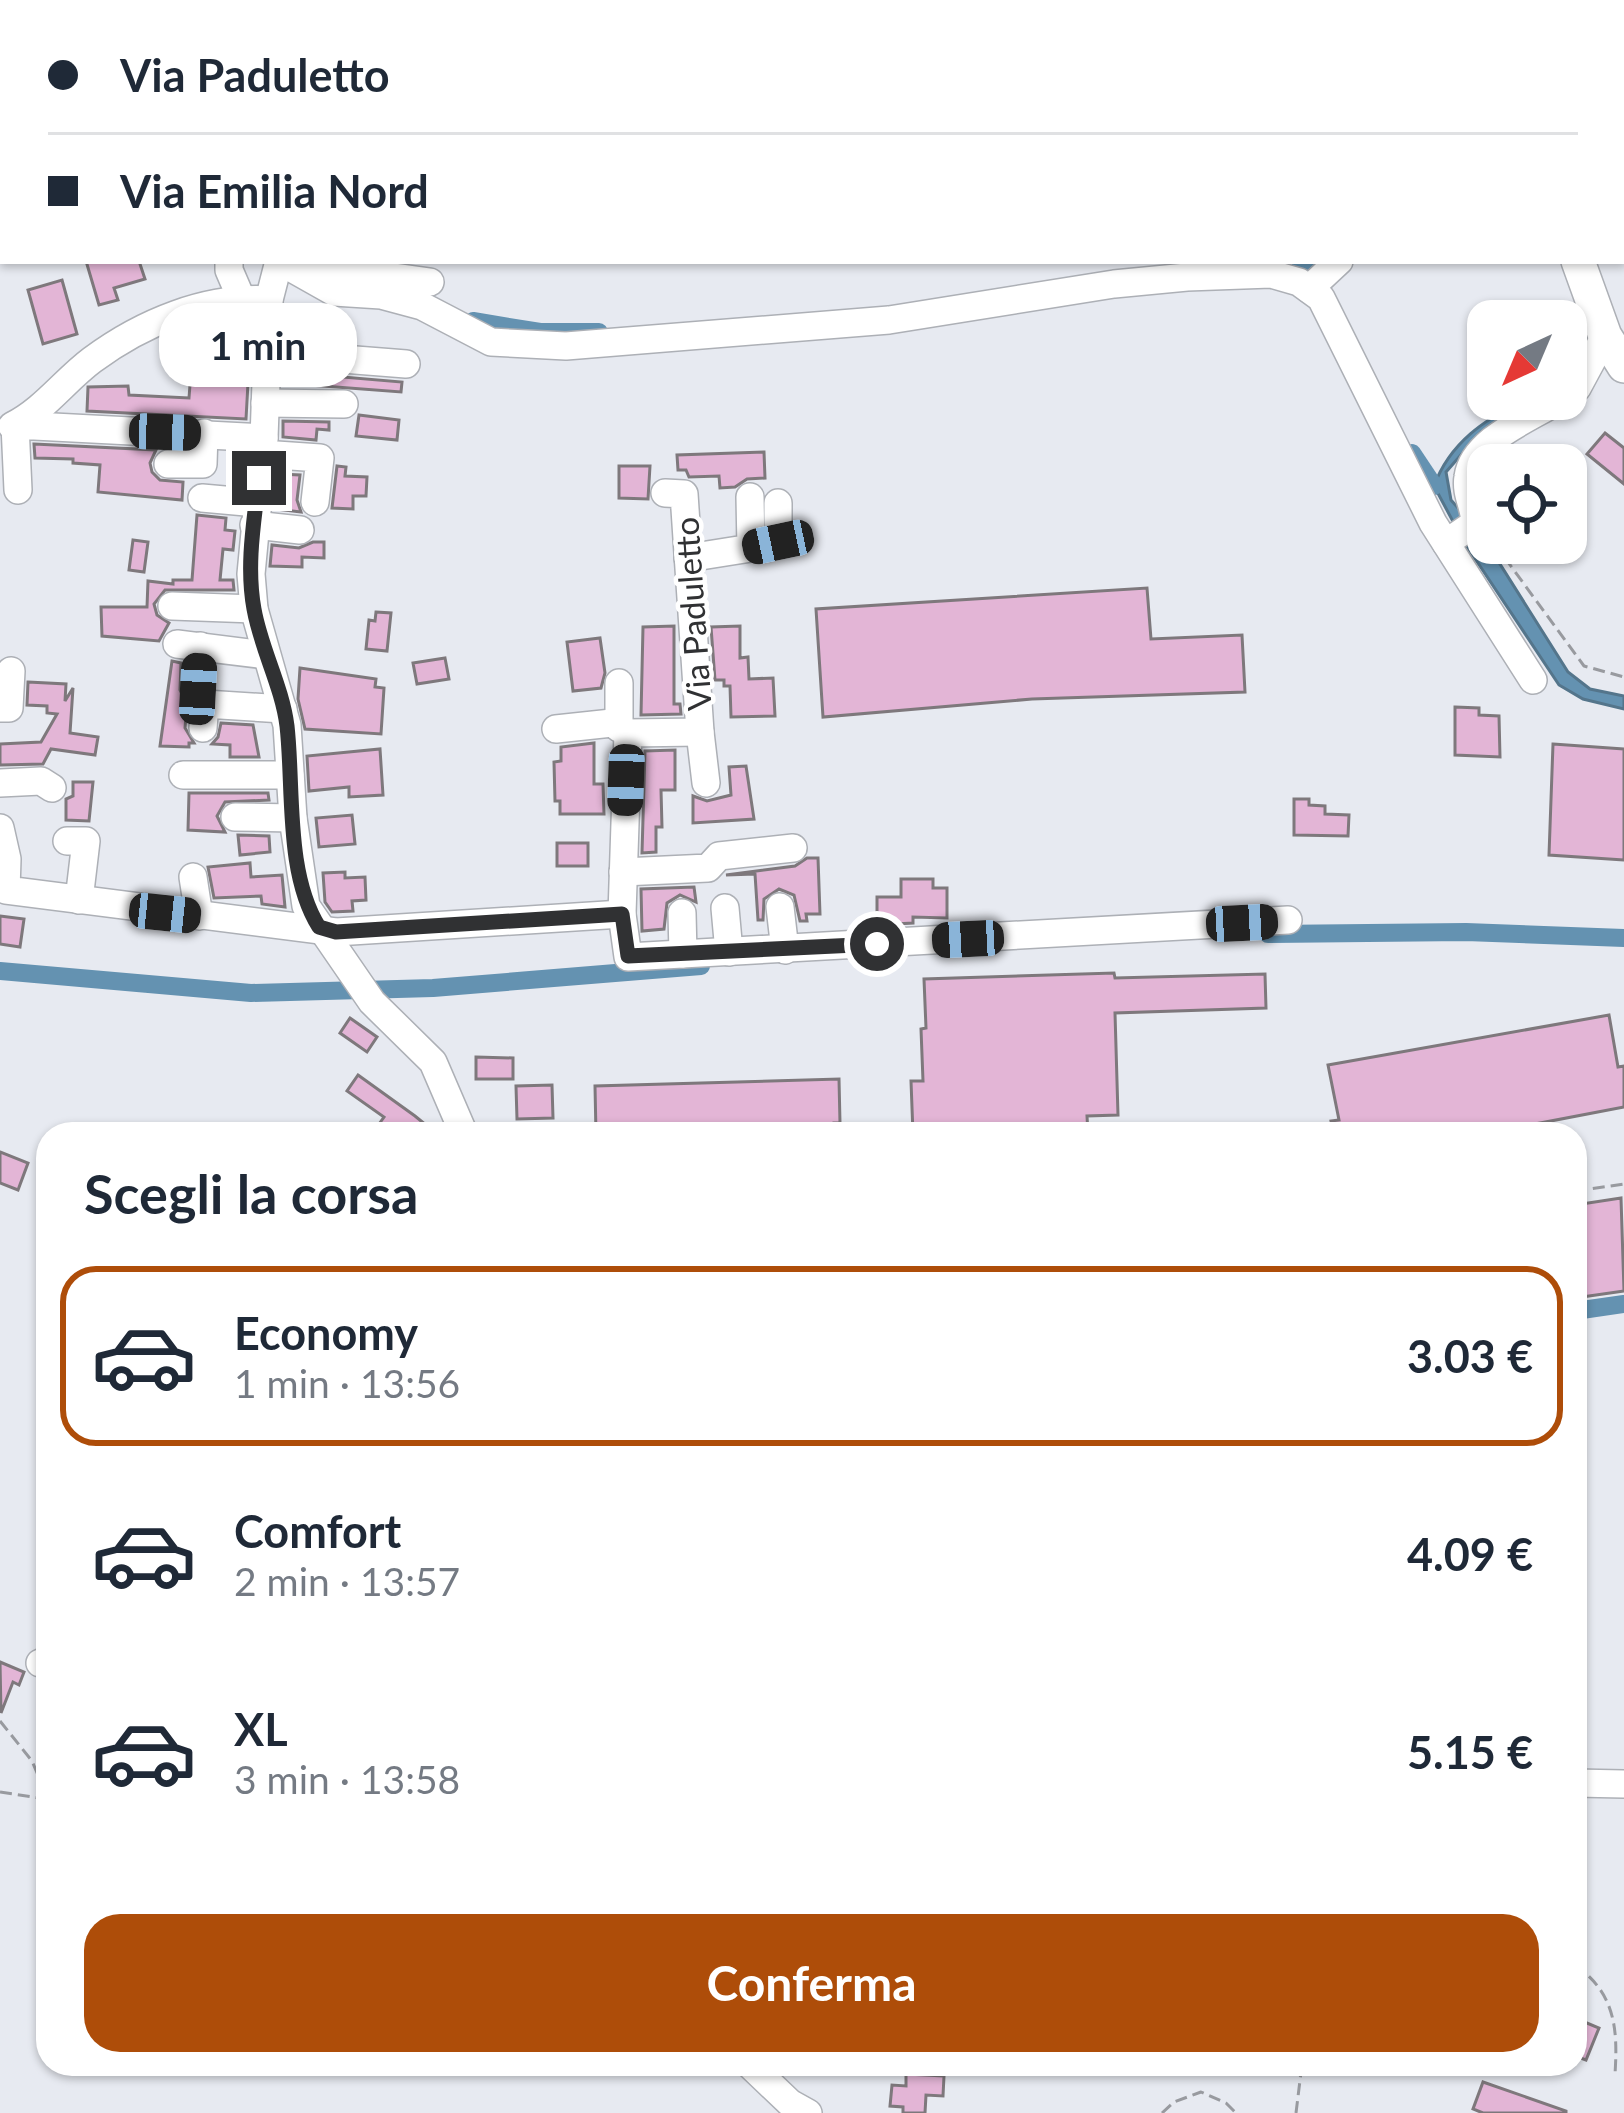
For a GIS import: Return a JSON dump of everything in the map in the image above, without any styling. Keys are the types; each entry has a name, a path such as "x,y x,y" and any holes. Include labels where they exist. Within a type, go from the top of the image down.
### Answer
{"main road":[{"path":"1579,264 1605,336 1624,366"}],"street":[{"path":"230,264 229,270 255,299 267,352 250,574 254,609 284,709 292,818 306,906 372,1002 433,1062 459,1122"},
{"path":"8,428 40,409 91,361 158,320 255,299 277,264"},
{"path":"284,264 334,292 381,295 422,306 491,342 566,346 889,320 1114,284 1271,274 1299,282 1321,298 1467,537"},
{"path":"316,264 430,282"},
{"path":"1309,289 1336,264"},
{"path":"1591,297 1592,264"},
{"path":"1587,369 1605,336"},
{"path":"267,352 406,364"},
{"path":"265,403 344,404"},
{"path":"1490,444 1524,420"},
{"path":"8,428 204,433 320,458 316,502"},
{"path":"8,428 18,490"},
{"path":"169,464 203,464 204,433"},
{"name":"Via Paduletto","path":"556,729 612,724 623,731 707,718 684,494 665,493"},
{"path":"750,497 751,548"},
{"path":"202,499 300,530"},
{"path":"688,557 778,542 778,503"},
{"path":"1479,564 1533,680"},
{"path":"172,606 254,609"},
{"path":"198,689 188,645 266,655"},
{"path":"0,708 9,708 11,671"},
{"path":"619,683 622,914 628,956 1288,920"},
{"path":"203,728 205,704 284,709"},
{"path":"706,783 707,718"},
{"path":"183,775 290,775"},
{"path":"0,783 41,781 52,788"},
{"path":"235,817 292,818"},
{"path":"0,828 7,859 3,890 336,932 622,914"},
{"path":"67,842 86,841 80,900"},
{"path":"623,872 708,868 719,856 794,848"},
{"path":"193,878 199,916"},
{"path":"780,907 785,950"},
{"path":"725,908 729,952"},
{"path":"682,913 683,954"},
{"path":"1587,1783 1624,1784"},
{"path":"762,2076 808,2113"}],"path":[{"path":"1491,564 1584,666 1624,677"},
{"path":"1587,1189 1624,1184"},
{"path":"0,1721 36,1770"},
{"path":"0,1792 36,1796"},
{"path":"1587,1972 1608,1999 1617,2030 1616,2074"},
{"path":"1296,2113 1301,2076"},
{"path":"1162,2113 1174,2102 1201,2092 1235,2113"}],"water":[{"path":"1489,420 1504,420 1467,444 1446,472 1451,500 1467,518 1467,547 1434,486 1449,457"},
{"path":"1479,564 1500,564 1568,672 1590,689 1624,696 1624,709 1583,699 1559,685"}],"building":[{"path":"87,264 140,264 145,279 114,288 118,300 99,305"},
{"path":"62,280 77,334 43,344 28,290"},
{"path":"240,319 240,382 248,383 246,419 87,411 88,387 128,386 129,395 189,398 192,358 166,360 165,338 185,331 208,341 208,324"},
{"path":"284,372 402,382 401,392 284,383"},
{"path":"359,415 399,420 397,440 356,436"},
{"path":"283,421 329,422 329,430 317,429 316,440 283,437"},
{"path":"1605,433 1624,448 1624,484 1587,454"},
{"path":"34,444 156,450 152,472 160,480 183,482 182,500 98,492 100,465 35,458"},
{"path":"764,452 765,478 747,479 735,487 720,488 719,476 689,477 686,470 678,470 677,455"},
{"path":"337,466 346,467 345,476 367,477 366,496 353,496 353,509 332,508"},
{"path":"619,466 650,466 648,499 619,498"},
{"path":"279,474 300,475 297,500 301,512 275,509"},
{"path":"197,515 226,518 225,530 235,531 233,550 223,549 220,580 233,580 234,590 165,590 154,604 157,615 169,623 159,641 102,636 101,607 147,607 148,581 192,580"},
{"path":"133,540 148,542 144,572 129,570"},
{"path":"324,542 324,558 302,557 302,567 270,566 272,545 299,548"},
{"path":"1147,588 1151,639 1242,635 1245,692 1032,699 823,717 816,609"},
{"path":"376,612 391,613 387,651 366,649 369,620 375,621"},
{"path":"674,626 674,704 680,704 681,714 641,715 643,627"},
{"path":"740,626 740,658 748,657 749,679 773,678 775,716 731,717 730,686 715,680 711,627"},
{"path":"600,638 605,673 601,688 573,691 567,642"},
{"path":"445,658 449,679 417,684 413,663"},
{"path":"172,661 181,663 185,728 194,743 189,747 160,746"},
{"path":"300,668 376,679 375,687 384,688 381,734 305,729 298,699"},
{"path":"28,682 66,684 65,701 73,688 70,733 98,737 95,755 51,749 43,764 0,765 0,744 41,742 57,714 47,713 47,706 27,705"},
{"path":"1455,707 1479,708 1479,715 1499,716 1500,757 1455,755"},
{"path":"221,723 253,725 259,757 230,757 230,745 212,744"},
{"path":"594,743 594,784 603,784 604,814 560,814 554,762 561,761 561,747"},
{"path":"1553,744 1624,749 1624,860 1549,855"},
{"path":"380,749 383,795 349,797 349,787 309,791 307,756"},
{"path":"675,750 675,790 661,790 662,827 656,827 656,852 642,853 645,751"},
{"path":"746,766 754,819 693,823 693,796 707,801 731,795 729,767"},
{"path":"73,782 93,782 89,821 66,820 66,799 73,796"},
{"path":"189,793 268,793 269,800 225,802 217,816 225,832 188,830"},
{"path":"1294,799 1325,806 1325,814 1349,815 1348,836 1294,835"},
{"path":"352,815 355,844 319,847 316,818"},
{"path":"238,835 269,836 270,852 240,855"},
{"path":"557,843 588,843 588,866 557,866"},
{"path":"807,858 818,858 820,914 806,914 807,921 800,921 794,895 779,889 764,899 763,920 758,920 755,874 726,875 795,866"},
{"path":"250,863 251,877 282,875 285,907 262,904 261,896 214,898 208,867"},
{"path":"345,872 345,878 365,877 366,900 352,901 353,911 332,912 325,902 323,873"},
{"path":"901,879 933,879 933,888 947,888 947,918 913,917 913,923 877,925 877,897 901,897"},
{"path":"694,887 696,902 680,895 667,903 664,929 642,931 641,889"},
{"path":"0,916 24,919 20,947 0,944"},
{"path":"1265,974 1266,1008 1115,1013 1118,1115 1087,1116 1087,1122 913,1122 911,1081 923,1081 924,979"},
{"path":"1609,1015 1618,1067 1624,1066 1624,1107 1546,1122 1331,1122 1339,1120 1328,1065"},
{"path":"350,1018 377,1037 367,1052 340,1033"},
{"path":"476,1057 513,1058 513,1079 476,1079"},
{"path":"358,1075 422,1122 380,1122 384,1117 347,1091"},
{"path":"839,1079 840,1122 596,1122 595,1086"},
{"path":"552,1085 553,1118 517,1119 516,1086"},
{"path":"0,1152 28,1163 18,1190 0,1183"},
{"path":"1621,1198 1624,1291 1587,1296 1587,1203"},
{"path":"0,1662 24,1672 19,1685 13,1682 1,1713"},
{"path":"1587,2023 1599,2028 1587,2058"},
{"path":"906,2076 944,2076 943,2096 926,2095 925,2113 903,2113 903,2107 890,2106 892,2085 906,2086"},
{"path":"1483,2082 1566,2113 1483,2113 1473,2109"}],"waterway":[{"path":"1180,265 1192,264"},
{"path":"473,321 540,332 599,332"},
{"path":"1412,453 1434,486"},
{"path":"1268,934 1466,932 1624,938"},
{"path":"0,971 251,993 433,988 701,966"},
{"path":"1587,1309 1624,1304"}],"route":[{"path":"259,478 250,574 254,609 284,709 292,818 306,906 319,927 336,932 622,914 628,956 877,944"}]}
